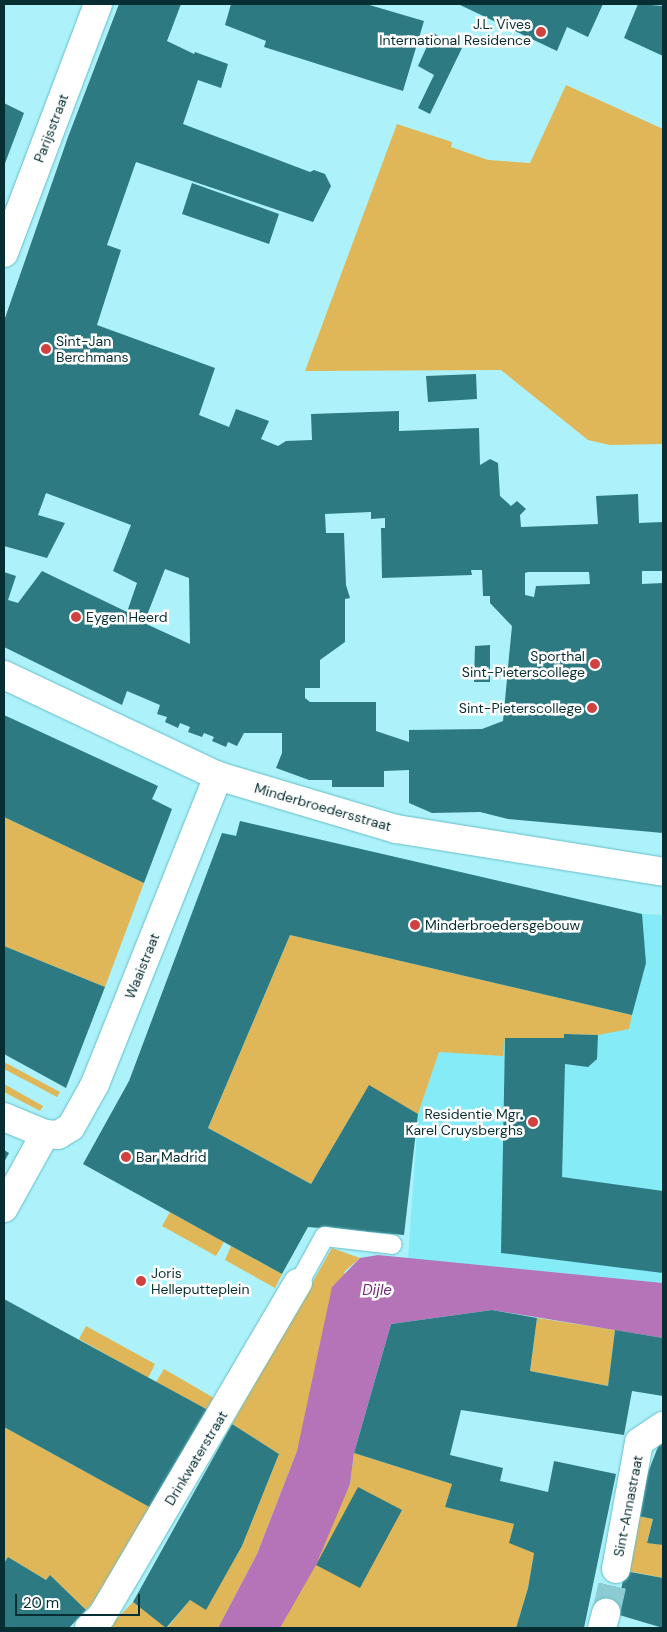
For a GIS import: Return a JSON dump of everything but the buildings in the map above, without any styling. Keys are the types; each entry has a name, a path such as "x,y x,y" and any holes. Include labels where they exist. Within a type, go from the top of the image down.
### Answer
{"street":[{"name":"Parijsstraat","path":"4,253 98,4"},
{"name":"Minderbroedersstraat","path":"4,675 218,776 396,829 663,872"},
{"name":"Waaistraat","path":"45,1134 58,1135 71,1127 95,1084 218,776"},
{"path":"4,1117 45,1134 4,1208"},
{"name":"Drinkwaterstraat","path":"89,1628 102,1617 298,1283"},
{"name":"Sint-Annastraat","path":"616,1569 640,1442 663,1426"}],"lane":[{"path":"298,1283 324,1236 392,1244"}],"shaded area":[{"path":"566,85 663,129 663,444 610,445 588,440 501,370 305,371 397,124 452,142 451,147 488,160 530,163"},
{"path":"4,817 144,883 105,987 4,946"},
{"path":"240,821 642,914 663,915 663,1283 408,1259 418,1114 439,1052 277,968 182,938 222,833 236,835"},
{"path":"290,935 632,1015 629,1029 598,1035 564,1034 564,1038 505,1038 503,1056 439,1052 418,1114 369,1086 311,1184 208,1128"},
{"path":"4,1062 60,1092 57,1097 4,1069"},
{"path":"4,1084 43,1106 40,1111 4,1092"},
{"path":"170,1212 224,1242 216,1256 162,1226"},
{"path":"231,1246 282,1274 275,1288 225,1260"},
{"path":"332,1248 360,1258 345,1271 297,1451 257,1554 218,1628 167,1628 190,1600 206,1609 242,1546 279,1454 232,1424"},
{"path":"537,1318 615,1330 608,1386 530,1371"},
{"path":"86,1326 155,1364 148,1378 79,1339"},
{"path":"164,1369 214,1398 208,1410 156,1382"},
{"path":"4,1427 153,1509 110,1584 86,1610 50,1575 46,1580 8,1557 4,1563"},
{"path":"354,1453 452,1484 445,1507 514,1524 534,1553 528,1588 516,1628 280,1628 350,1484"},
{"path":"638,1516 653,1519 647,1542 663,1545 663,1578 628,1571"},
{"path":"133,1602 167,1628 108,1628"}],"water":[{"name":"Dijle","path":"378,1255 663,1283 663,1338 492,1310 391,1324 354,1453 350,1484 316,1565 280,1628 218,1628 257,1554 297,1451 332,1287 360,1258"}],"tunnel":[{"path":"606,1613 616,1569"}],"place":[{"name":"J.L. Vives International Residence","path":"541,32"},
{"name":"Sint-Jan Berchmans","path":"46,349"},
{"name":"Eygen Heerd","path":"76,617"},
{"name":"Sporthal Sint-Pieterscollege","path":"595,664"},
{"name":"Sint-Pieterscollege","path":"592,708"},
{"name":"Minderbroedersgebouw","path":"415,925"},
{"name":"Residentie Mgr. Karel Cruysberghs","path":"533,1122"},
{"name":"Bar Madrid","path":"126,1157"},
{"name":"Joris Helleputteplein","path":"141,1281"}]}
